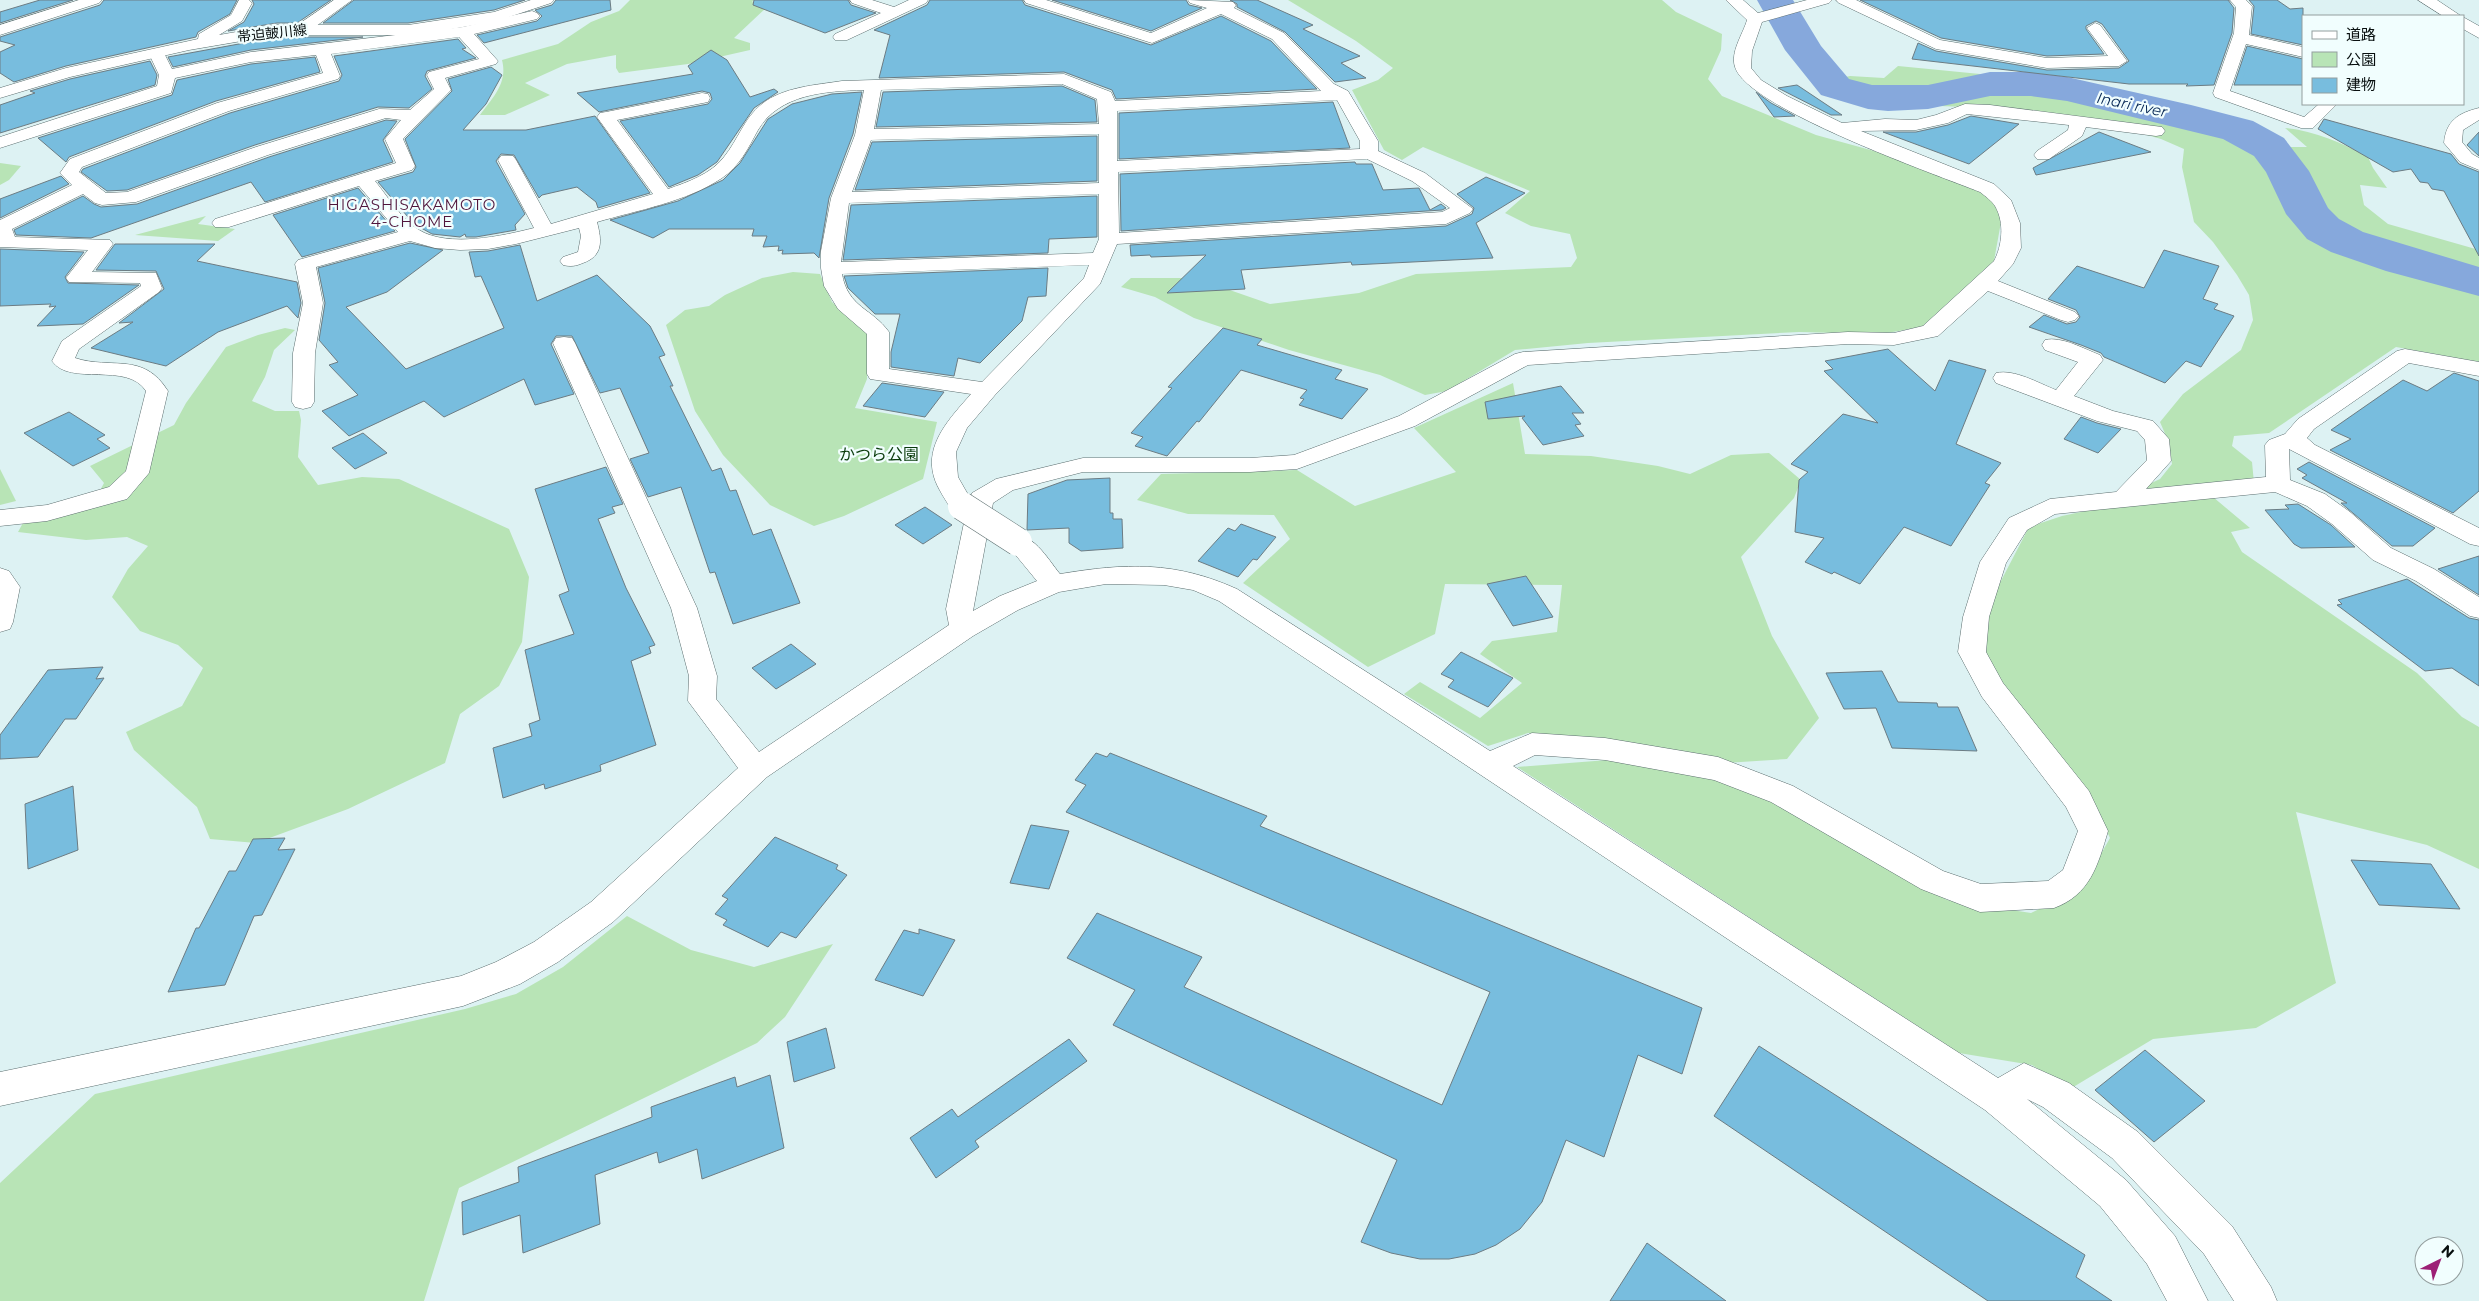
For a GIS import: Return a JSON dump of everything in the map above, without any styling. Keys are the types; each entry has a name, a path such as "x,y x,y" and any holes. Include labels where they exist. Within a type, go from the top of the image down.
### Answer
{"street":[{"path":"0,30 94,0"},
{"path":"302,29 344,0"},
{"name":"帯迫皷川線","path":"0,93 66,73 156,52 277,30 408,30 497,16 546,0"},
{"path":"857,0 895,12"},
{"path":"841,37 921,0"},
{"path":"1031,0 1152,38 1241,0"},
{"path":"1195,0 1222,8 1278,36 1328,88 1342,96 1369,140 1369,154"},
{"path":"1734,0 1759,18"},
{"path":"1844,0 1936,44 2047,63 2119,61 2095,28"},
{"path":"2237,0 2244,6 2240,38 2221,93 2307,124 2328,105"},
{"path":"2426,0 2451,15"},
{"path":"1759,18 1817,2"},
{"path":"189,45 251,8 277,30"},
{"path":"167,75 251,57 463,32 532,16"},
{"path":"963,630 958,609 981,499 1005,484 1083,465 1250,465 1298,462 1407,421 1523,359 1848,338 1894,339 1930,331 1985,283 2002,264 2011,248 2010,223 2004,204 1987,188 1839,128 1793,107 1755,84 1744,72 1741,60 1759,18"},
{"path":"2464,23 2479,33"},
{"path":"222,223 406,166 394,139 414,116 443,90 435,75 490,61 463,32"},
{"path":"2240,38 2302,52"},
{"path":"322,50 332,76 223,107 76,163 69,173 102,199 129,198 262,151 385,113 414,116"},
{"path":"0,143 165,89 167,75 156,52"},
{"path":"363,179 412,234 442,243 501,241 545,231 664,196 697,184 728,165 760,114 774,104 812,91 842,86 1064,79 1105,96 1108,106 1109,238 1093,280 956,426 944,452 946,477 962,506 1018,542 1054,584"},
{"path":"872,85 864,135 840,198 831,252 834,286 845,305 878,332 878,374 988,390"},
{"path":"1108,106 1342,96"},
{"path":"664,196 606,117 702,98"},
{"path":"1839,128 1885,124 1916,125 1942,119 1965,109 1990,110 2156,131"},
{"path":"2479,113 2461,122 2454,129 2453,143 2466,158 2479,165"},
{"path":"2043,154 2076,132 2079,121"},
{"path":"864,135 1108,129"},
{"path":"1108,168 1369,154 1392,162 1430,182 1463,209 1446,218 1109,238"},
{"path":"507,160 545,231"},
{"path":"0,518 47,513 96,501 118,493 137,473 157,391 154,384 148,377 122,370 71,366 63,360 70,346 152,288 149,276 76,278 103,244 6,243 2,227 84,186"},
{"path":"840,198 1109,188"},
{"path":"570,261 587,255 591,236 586,219"},
{"path":"303,402 304,353 313,303 305,264 412,234"},
{"path":"831,268 1102,258"},
{"path":"1985,283 2068,316"},
{"path":"564,343 684,608 702,676 702,701 756,769"},
{"path":"2053,345 2092,360 2060,399"},
{"path":"2278,484 2277,445 2293,439 2306,424 2405,356 2479,369"},
{"path":"2004,378 2105,416 2145,426 2157,439 2159,461 2124,499"},
{"path":"2293,439 2307,450 2477,534"},
{"path":"1490,764 1532,744 1605,749 1718,768 1782,794 1932,880 1980,898 2054,894 2074,879 2085,857 2094,831 2078,800 1992,690 1972,652 1976,617 1993,562 2018,524 2050,507 2278,484 2316,500 2341,518 2382,554 2425,575 2479,609"},
{"path":"0,1089 463,991 508,973 546,952 602,912 756,769 963,630 1009,602 1054,584 1106,575 1164,576 1199,582 1228,595 1490,764 1998,1098 2113,1193 2161,1250 2188,1301"},
{"path":"0,577 7,587 0,622"},
{"path":"1998,1098 2024,1080 2056,1095 2125,1145 2218,1240 2257,1301"}],"green space":[{"path":"630,0 754,0 752,2 767,7 734,38 750,43 750,50 688,64 619,73 616,68 616,55 567,64 525,83 550,95 505,115 480,115 501,83 503,76 502,60 558,44 591,22 619,11"},
{"path":"1288,0 1662,0 1676,12 1722,34 1721,50 1708,79 1722,96 1816,135 1896,157 1982,189 1995,201 2001,222 1994,261 1922,327 1881,334 1799,332 1588,343 1515,350 1447,391 1425,395 1380,375 1289,350 1194,318 1155,297 1121,287 1131,278 1195,278 1270,304 1359,293 1416,274 1571,267 1577,258 1570,234 1531,226 1505,213 1530,191 1423,147 1402,160 1384,150 1352,90 1378,80 1393,68 1356,41"},
{"path":"1898,66 2053,81 2096,91 2166,101 2212,111 2257,127 2288,147 2307,147 2285,128 2318,135 2338,142 2368,157 2387,188 2360,185 2364,205 2388,224 2479,250 2479,362 2396,347 2269,433 2234,436 2232,446 2252,462 2254,483 2146,493 2145,486 2160,479 2172,464 2169,443 2160,422 2183,394 2241,350 2253,320 2249,295 2237,275 2213,242 2194,222 2182,167 2184,149 2161,139 2095,120 1994,108 1939,106 1897,91 1867,87 1841,78 1850,76 1884,78"},
{"path":"0,163 21,166 9,180 0,185"},
{"path":"206,216 198,224 235,229 218,241 135,235"},
{"name":"かつら公園","path":"793,272 820,274 832,302 868,335 867,379 855,408 937,422 923,479 844,516 814,526 770,505 723,455 695,411 666,325 685,310 709,306 725,295 762,278"},
{"path":"285,328 295,330 274,350 265,377 252,401 275,411 299,411 301,420 298,457 318,485 362,477 399,479 509,529 529,577 522,642 499,686 460,714 445,763 348,809 256,843 210,839 197,807 134,750 126,732 182,706 203,668 178,645 140,631 112,597 128,569 148,546 127,537 86,540 18,532 24,521 93,504 104,483 90,466 174,425 186,403 226,347 258,335"},
{"path":"1513,383 1525,454 1591,456 1658,466 1690,474 1731,455 1769,453 1801,480 1794,498 1741,557 1772,636 1819,718 1787,759 1725,763 1585,739 1528,733 1488,746 1404,694 1420,682 1480,718 1522,683 1480,654 1492,641 1557,632 1562,585 1445,584 1435,634 1368,667 1243,583 1290,539 1274,515 1188,514 1137,500 1161,474 1297,470 1355,506 1456,472 1414,428"},
{"path":"0,469 16,501 0,505"},
{"path":"2213,497 2250,528 2231,532 2242,552 2417,673 2462,717 2479,727 2479,869 2427,845 2296,812 2336,983 2256,1028 2153,1039 2070,1089 2032,1065 1959,1053 1517,767 1608,760 1697,768 1769,797 1947,900 2031,913 2081,889 2110,838 2089,794 1996,680 1985,652 1991,600 2029,527 2062,516 2109,506"},
{"path":"627,916 691,950 754,967 833,944 785,1017 757,1043 459,1188 424,1301 0,1301 0,1183 95,1094 465,1009 516,994 563,967"}],"building":[{"path":"40,0 73,0 0,23 0,12"},
{"path":"104,0 237,0 230,14 198,32 196,37 66,66 14,82 0,73 0,52 15,45 0,41 0,37 100,5"},
{"path":"252,0 331,0 297,23 277,23 228,31 244,22 254,4"},
{"path":"354,0 525,0 494,10 408,23 323,23"},
{"path":"556,0 610,0 611,10 484,43 477,35 537,21 542,16 535,10 552,5"},
{"path":"754,0 848,0 851,5 876,13 825,33 753,5"},
{"path":"930,0 1022,0 1025,5 1151,45 1221,16 1271,41 1317,89 1116,99 1112,90 1064,72 879,78 890,35 874,30 927,5"},
{"path":"1052,0 1186,0 1189,5 1202,8 1151,31"},
{"path":"1230,0 1257,0 1313,25 1303,29 1360,56 1341,63 1366,78 1335,82 1285,32 1237,7 1237,4"},
{"path":"1860,0 2228,0 2234,8 2232,33 2214,85 2186,86 2188,84 2129,84 1912,59 1918,43 1936,51 2047,70 2119,68 2129,61 2102,24 2096,21 2086,26 2086,29 2104,54 2047,56 1941,38"},
{"path":"2249,0 2277,0 2290,9 2303,8 2302,45 2251,34 2254,6"},
{"path":"277,37 363,37 251,50 173,67 168,57"},
{"path":"458,39 466,48 462,49 476,58 427,71 425,76 432,89 409,108 378,107 255,145 127,190 107,191 81,172 83,169 230,113 339,81 342,75 334,56"},
{"path":"2247,46 2302,59 2302,85 2234,85"},
{"path":"711,50 727,60 750,97 774,89 778,92 754,108 717,162 698,175 669,187 620,121 708,104 712,99 710,93 702,91 599,112 577,93 693,74 688,66"},
{"path":"315,57 320,72 216,101 69,157 66,162 38,138 172,95 177,80 251,64"},
{"path":"150,61 157,75 155,85 0,133 0,105 35,93 30,91 70,79"},
{"path":"491,67 502,75 486,104 463,130 526,130 595,116 650,193 598,208 596,202 577,187 542,195 539,198 514,155 501,154 496,161 525,214 515,225 516,230 476,237 466,237 465,234 460,237 432,234 414,224 378,182 413,172 416,167 405,139 452,91 448,79"},
{"path":"1797,85 1842,115 1831,115 1778,88"},
{"path":"1062,86 1095,100 1097,122 876,127 883,92"},
{"path":"862,92 853,134 829,198 819,258 814,253 782,254 783,250 778,251 779,246 763,247 767,236 752,236 754,229 669,229 653,238 610,220 678,201 723,180 740,163 768,119 792,104 832,94"},
{"path":"1756,92 1771,103 1795,116 1774,117"},
{"path":"1333,102 1350,148 1119,159 1119,113"},
{"path":"1971,116 2019,124 1969,164 1883,132 1916,132 1948,125"},
{"path":"2324,119 2451,154 2459,164 2479,172 2479,256 2444,191 2432,189 2428,183 2420,182 2411,169 2393,172 2318,129"},
{"path":"386,120 397,121 383,140 393,162 265,202 251,182 91,238 16,235 14,230 83,196 101,207 137,204 269,157"},
{"path":"2099,132 2151,152 2036,175 2033,168"},
{"path":"2479,132 2479,156 2467,145"},
{"path":"1097,136 1097,181 855,190 872,142"},
{"path":"1355,162 1356,164 1372,164 1383,190 1419,188 1430,210 1441,204 1446,208 1442,210 1121,231 1120,174"},
{"path":"61,176 69,184 0,218 0,199"},
{"path":"1486,177 1525,193 1476,223 1493,258 1352,265 1351,262 1241,270 1245,289 1167,293 1206,255 1131,256 1130,245 1446,226 1472,214 1474,208 1457,194"},
{"path":"358,188 395,231 302,257 273,215"},
{"path":"1097,196 1097,237 1049,239 1048,253 843,260 851,205"},
{"path":"410,243 443,250 387,292 346,307 406,369 504,328 481,276 475,277 469,252 488,251 520,245 537,301 597,275 650,326 665,355 659,357 673,386 670,386 712,471 721,468 730,491 736,490 753,535 771,529 800,603 733,624 715,572 710,573 681,487 648,497 630,459 649,453 620,388 600,393 572,336 556,336 551,344 574,394 535,405 524,379 444,417 424,401 349,436 322,411 358,395 329,365 338,362 319,340 325,303 318,268"},
{"path":"115,244 215,244 197,261 297,282 301,303 298,318 287,306 218,332 166,366 91,348 133,322 119,323 164,289 156,271 96,270"},
{"path":"0,249 84,252 65,277 68,283 139,285 83,324 37,326 56,306 49,307 51,304 0,306"},
{"path":"2164,250 2219,266 2203,299 2218,304 2214,309 2234,316 2201,367 2186,361 2165,383 2104,357 2101,353 2029,327 2044,315 2067,324 2076,322 2080,317 2076,310 2048,299 2077,266 2144,288"},
{"path":"1048,268 1046,296 1028,297 1022,321 980,363 958,358 954,376 891,367 891,352 900,314 875,314 848,288 844,276"},
{"path":"1223,328 1262,339 1257,345 1342,370 1335,379 1368,389 1342,419 1299,405 1304,399 1300,398 1307,390 1241,370 1199,422 1197,421 1167,456 1135,446 1143,437 1131,433 1172,388 1168,387"},
{"path":"1888,349 1935,391 1949,360 1986,370 1956,444 2001,463 1985,483 1990,485 1951,546 1904,527 1860,584 1805,562 1824,538 1795,532 1799,480 1808,472 1791,464 1843,414 1878,423 1824,371 1833,369 1825,361"},
{"path":"2454,373 2479,381 2479,491 2453,513 2330,450 2351,439 2331,430 2403,380 2427,391"},
{"path":"882,383 944,392 925,417 863,406"},
{"path":"1561,386 1584,413 1572,413 1581,424 1575,425 1584,436 1543,445 1522,418 1525,416 1488,419 1485,402"},
{"path":"69,412 105,435 97,439 110,448 73,466 24,433"},
{"path":"2081,417 2121,429 2098,453 2064,439"},
{"path":"363,433 387,453 355,469 332,448"},
{"path":"2309,462 2435,528 2413,546 2392,546 2341,503 2347,503 2302,478 2307,475 2297,469"},
{"path":"606,467 623,504 612,507 615,513 598,519 626,588 655,645 649,647 651,653 631,661 656,745 600,765 601,771 545,789 544,784 503,798 493,748 532,736 529,724 540,720 525,650 574,634 559,595 569,591 535,489"},
{"path":"1110,478 1110,513 1113,513 1113,519 1122,519 1123,548 1081,551 1069,543 1069,528 1027,530 1028,494 1067,480"},
{"path":"2298,504 2331,525 2355,547 2301,548 2294,544 2265,510 2289,509 2285,505"},
{"path":"925,507 952,525 923,544 895,525"},
{"path":"1241,524 1276,537 1257,560 1253,559 1238,577 1198,561 1228,528 1235,531"},
{"path":"2479,556 2479,595 2438,569"},
{"path":"1526,576 1553,617 1513,626 1487,584"},
{"path":"2407,579 2469,618 2479,620 2479,686 2452,668 2425,671 2337,605 2342,604 2338,600"},
{"path":"791,644 816,664 776,689 752,668"},
{"path":"1461,652 1513,678 1488,707 1448,687 1454,680 1441,674"},
{"path":"103,667 96,679 104,678 76,719 65,719 38,757 0,759 0,735 48,670"},
{"path":"1882,671 1898,702 1937,703 1938,707 1958,707 1977,751 1892,748 1876,708 1844,709 1826,673"},
{"path":"1096,753 1107,757 1110,753 1267,816 1260,826 1702,1008 1682,1074 1638,1055 1604,1157 1566,1140 1542,1202 1520,1229 1496,1245 1475,1254 1449,1259 1420,1259 1391,1253 1361,1242 1397,1160 1113,1025 1135,990 1067,958 1097,913 1202,957 1184,987 1442,1105 1490,992 1066,812 1086,785 1075,780"},
{"path":"73,786 78,850 28,869 25,804"},
{"path":"1031,825 1069,831 1049,889 1010,883"},
{"path":"775,837 838,865 836,869 847,875 796,938 781,932 768,947 723,925 727,920 715,914 728,899 722,896"},
{"path":"285,838 278,850 295,849 262,915 254,916 225,985 168,992 196,928 199,928 229,871 236,871 253,839"},
{"path":"2351,860 2431,864 2460,909 2379,905"},
{"path":"919,929 955,940 923,996 875,980 904,930 919,934"},
{"path":"826,1028 835,1068 794,1082 787,1042"},
{"path":"1069,1039 1087,1061 975,1141 979,1147 936,1178 910,1138 952,1109 958,1117"},
{"path":"1759,1046 2085,1255 2076,1277 2112,1301 1988,1301 1714,1116"},
{"path":"2145,1050 2205,1101 2154,1142 2095,1090"},
{"path":"770,1075 784,1148 702,1179 697,1149 659,1163 657,1152 595,1175 600,1224 523,1253 520,1215 463,1235 462,1202 519,1182 518,1167 652,1117 651,1107 735,1077 737,1087"},
{"path":"1647,1243 1726,1301 1610,1301"}],"waterway":[{"name":"Inari river","path":"1775,0 1792,26 1804,50 1835,87 1868,97 1888,99 1928,97 1990,84 2031,84 2067,89 2191,117 2238,130 2269,147 2287,171 2309,214 2323,229 2347,242 2403,261 2479,282"}],"district":[{"name":"HIGASHISAKAMOTO 4-CHOME","path":"412,214"}]}
